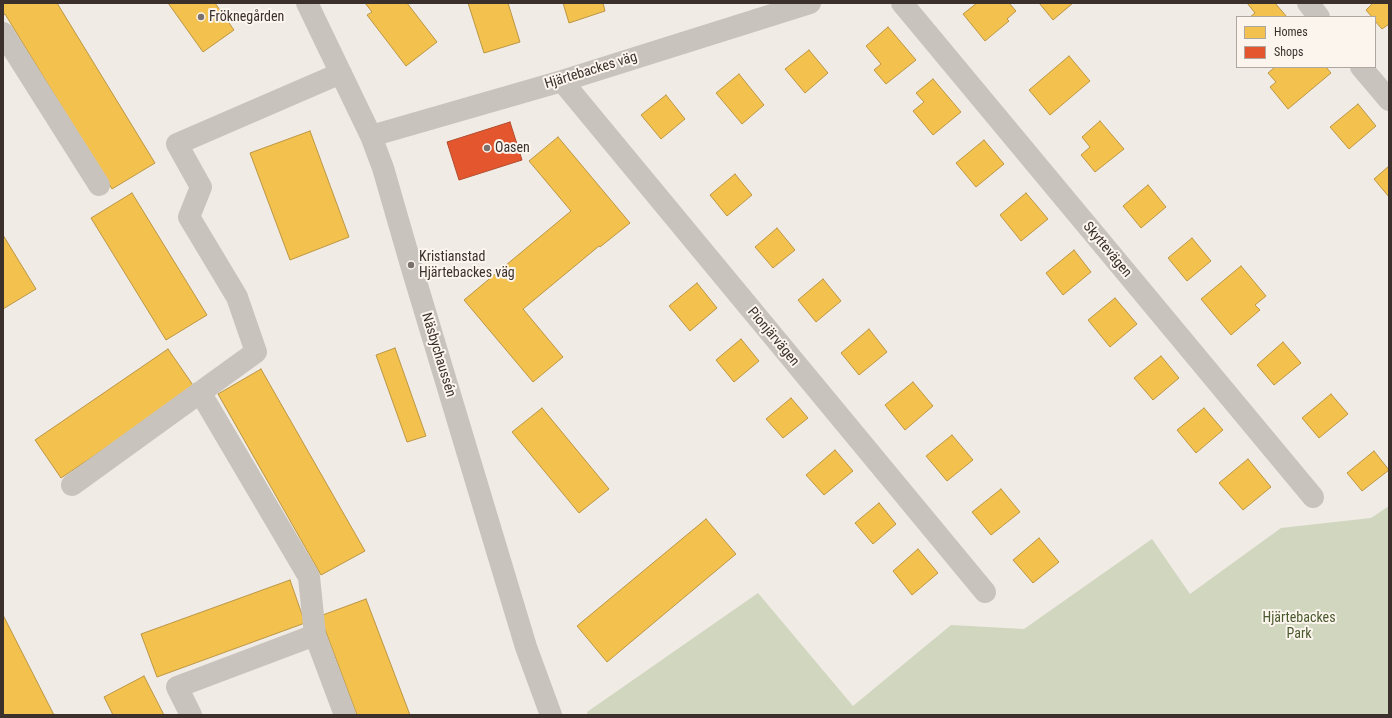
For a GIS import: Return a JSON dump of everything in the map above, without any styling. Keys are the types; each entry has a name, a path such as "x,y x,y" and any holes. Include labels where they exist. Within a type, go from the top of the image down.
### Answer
{"street":[{"name":"Näsbychaussén","path":"307,3 371,136 383,168 524,640 551,715"},
{"name":"Hjärtebackes väg","path":"371,136 562,81 810,3"},
{"name":"Skyttevägen","path":"902,3 1313,497"},
{"path":"1308,3 1318,16"},
{"path":"3,33 99,185"},
{"path":"1362,68 1389,100"},
{"path":"72,485 256,352 237,298 189,217 201,187 177,144 341,73"},
{"name":"Pionjärvägen","path":"562,81 985,592"},
{"path":"200,392 308,577 315,635 345,715"},
{"path":"191,715 177,687 315,635"}],"green space":[{"name":"Hjärtebackes Park","path":"1389,506 1389,714 1387,715 588,715 587,712 758,593 853,706 951,625 1024,629 1152,539 1190,594 1281,528 1371,518"}],"building: Homes":[{"path":"3,3 57,3 155,163 112,189 5,14 3,15"},
{"name":"Fröknegården","path":"168,3 215,3 234,30 203,52"},
{"path":"365,3 407,3 437,42 406,66 367,15 372,12"},
{"path":"468,3 508,3 520,42 484,53"},
{"path":"563,3 603,3 605,11 569,23"},
{"path":"977,3 1009,3 1016,11 1007,19 1009,21 985,41 963,14"},
{"path":"1039,3 1073,3 1053,20"},
{"path":"1247,3 1275,3 1286,16 1251,16 1255,13"},
{"path":"1373,3 1389,3 1389,24 1382,29 1376,22 1376,16 1371,16 1366,10"},
{"path":"888,27 916,60 886,84 874,70 881,64 866,46"},
{"path":"809,50 828,73 805,93 785,69"},
{"path":"1069,56 1090,81 1050,115 1029,90"},
{"path":"1274,68 1327,68 1331,73 1288,109 1270,87 1276,82 1268,73"},
{"path":"739,74 764,105 742,124 716,93"},
{"path":"933,79 961,112 933,135 913,111 924,102 916,93"},
{"path":"666,95 685,119 661,139 641,115"},
{"path":"1358,104 1376,126 1349,149 1330,127"},
{"path":"1100,121 1124,149 1095,172 1081,155 1090,147 1082,137"},
{"path":"310,131 349,237 290,260 250,153"},
{"path":"558,137 630,223 600,247 599,246 523,309 563,357 533,382 464,300 571,211 529,161"},
{"path":"984,140 1004,164 976,187 956,163"},
{"path":"1389,166 1389,197 1374,179"},
{"path":"735,174 752,195 727,216 710,195"},
{"path":"1148,185 1166,207 1141,228 1123,206"},
{"path":"132,193 207,315 166,340 91,218"},
{"path":"1026,193 1048,219 1021,241 1000,215"},
{"path":"777,228 795,250 773,268 755,247"},
{"path":"3,235 36,289 3,309"},
{"path":"1192,238 1211,261 1187,281 1168,258"},
{"path":"1074,250 1091,272 1063,295 1046,273"},
{"path":"1241,266 1266,296 1255,305 1260,310 1231,335 1201,299"},
{"path":"823,279 841,301 816,322 798,300"},
{"path":"697,283 717,308 690,331 669,306"},
{"path":"1115,298 1137,324 1110,347 1088,320"},
{"path":"869,329 887,352 859,375 841,353"},
{"path":"741,339 759,361 734,382 716,360"},
{"path":"1283,342 1301,363 1274,385 1257,365"},
{"path":"395,348 426,436 407,442 376,355"},
{"path":"168,349 195,388 61,478 35,440"},
{"path":"1161,356 1179,378 1153,400 1134,378"},
{"path":"261,369 365,551 321,575 218,394"},
{"path":"913,382 933,406 905,430 885,405"},
{"path":"1331,394 1348,414 1319,438 1302,418"},
{"path":"791,398 808,418 783,438 766,419"},
{"path":"542,408 609,489 579,513 512,432"},
{"path":"1204,408 1223,430 1196,453 1177,430"},
{"path":"952,435 973,460 947,481 926,456"},
{"path":"835,450 853,471 824,495 806,475"},
{"path":"1374,451 1389,470 1362,491 1347,473"},
{"path":"1248,459 1271,487 1243,510 1219,483"},
{"path":"1001,489 1020,512 991,535 972,512"},
{"path":"879,503 896,524 873,544 855,523"},
{"path":"706,519 736,554 607,662 577,626"},
{"path":"1039,538 1059,562 1033,583 1013,560"},
{"path":"918,549 938,573 912,595 893,571"},
{"path":"290,580 305,623 157,677 141,634"},
{"path":"366,599 410,715 357,715 320,616"},
{"path":"3,615 54,715 4,715"},
{"path":"144,676 164,715 113,715 104,697"}],"building: Shops":[{"path":"510,122 522,160 459,180 447,142"}],"place":[{"name":"Fröknegården","path":"201,17"},
{"name":"Oasen","path":"487,148"},
{"name":"Kristianstad Hjärtebackes väg","path":"411,265"}]}
